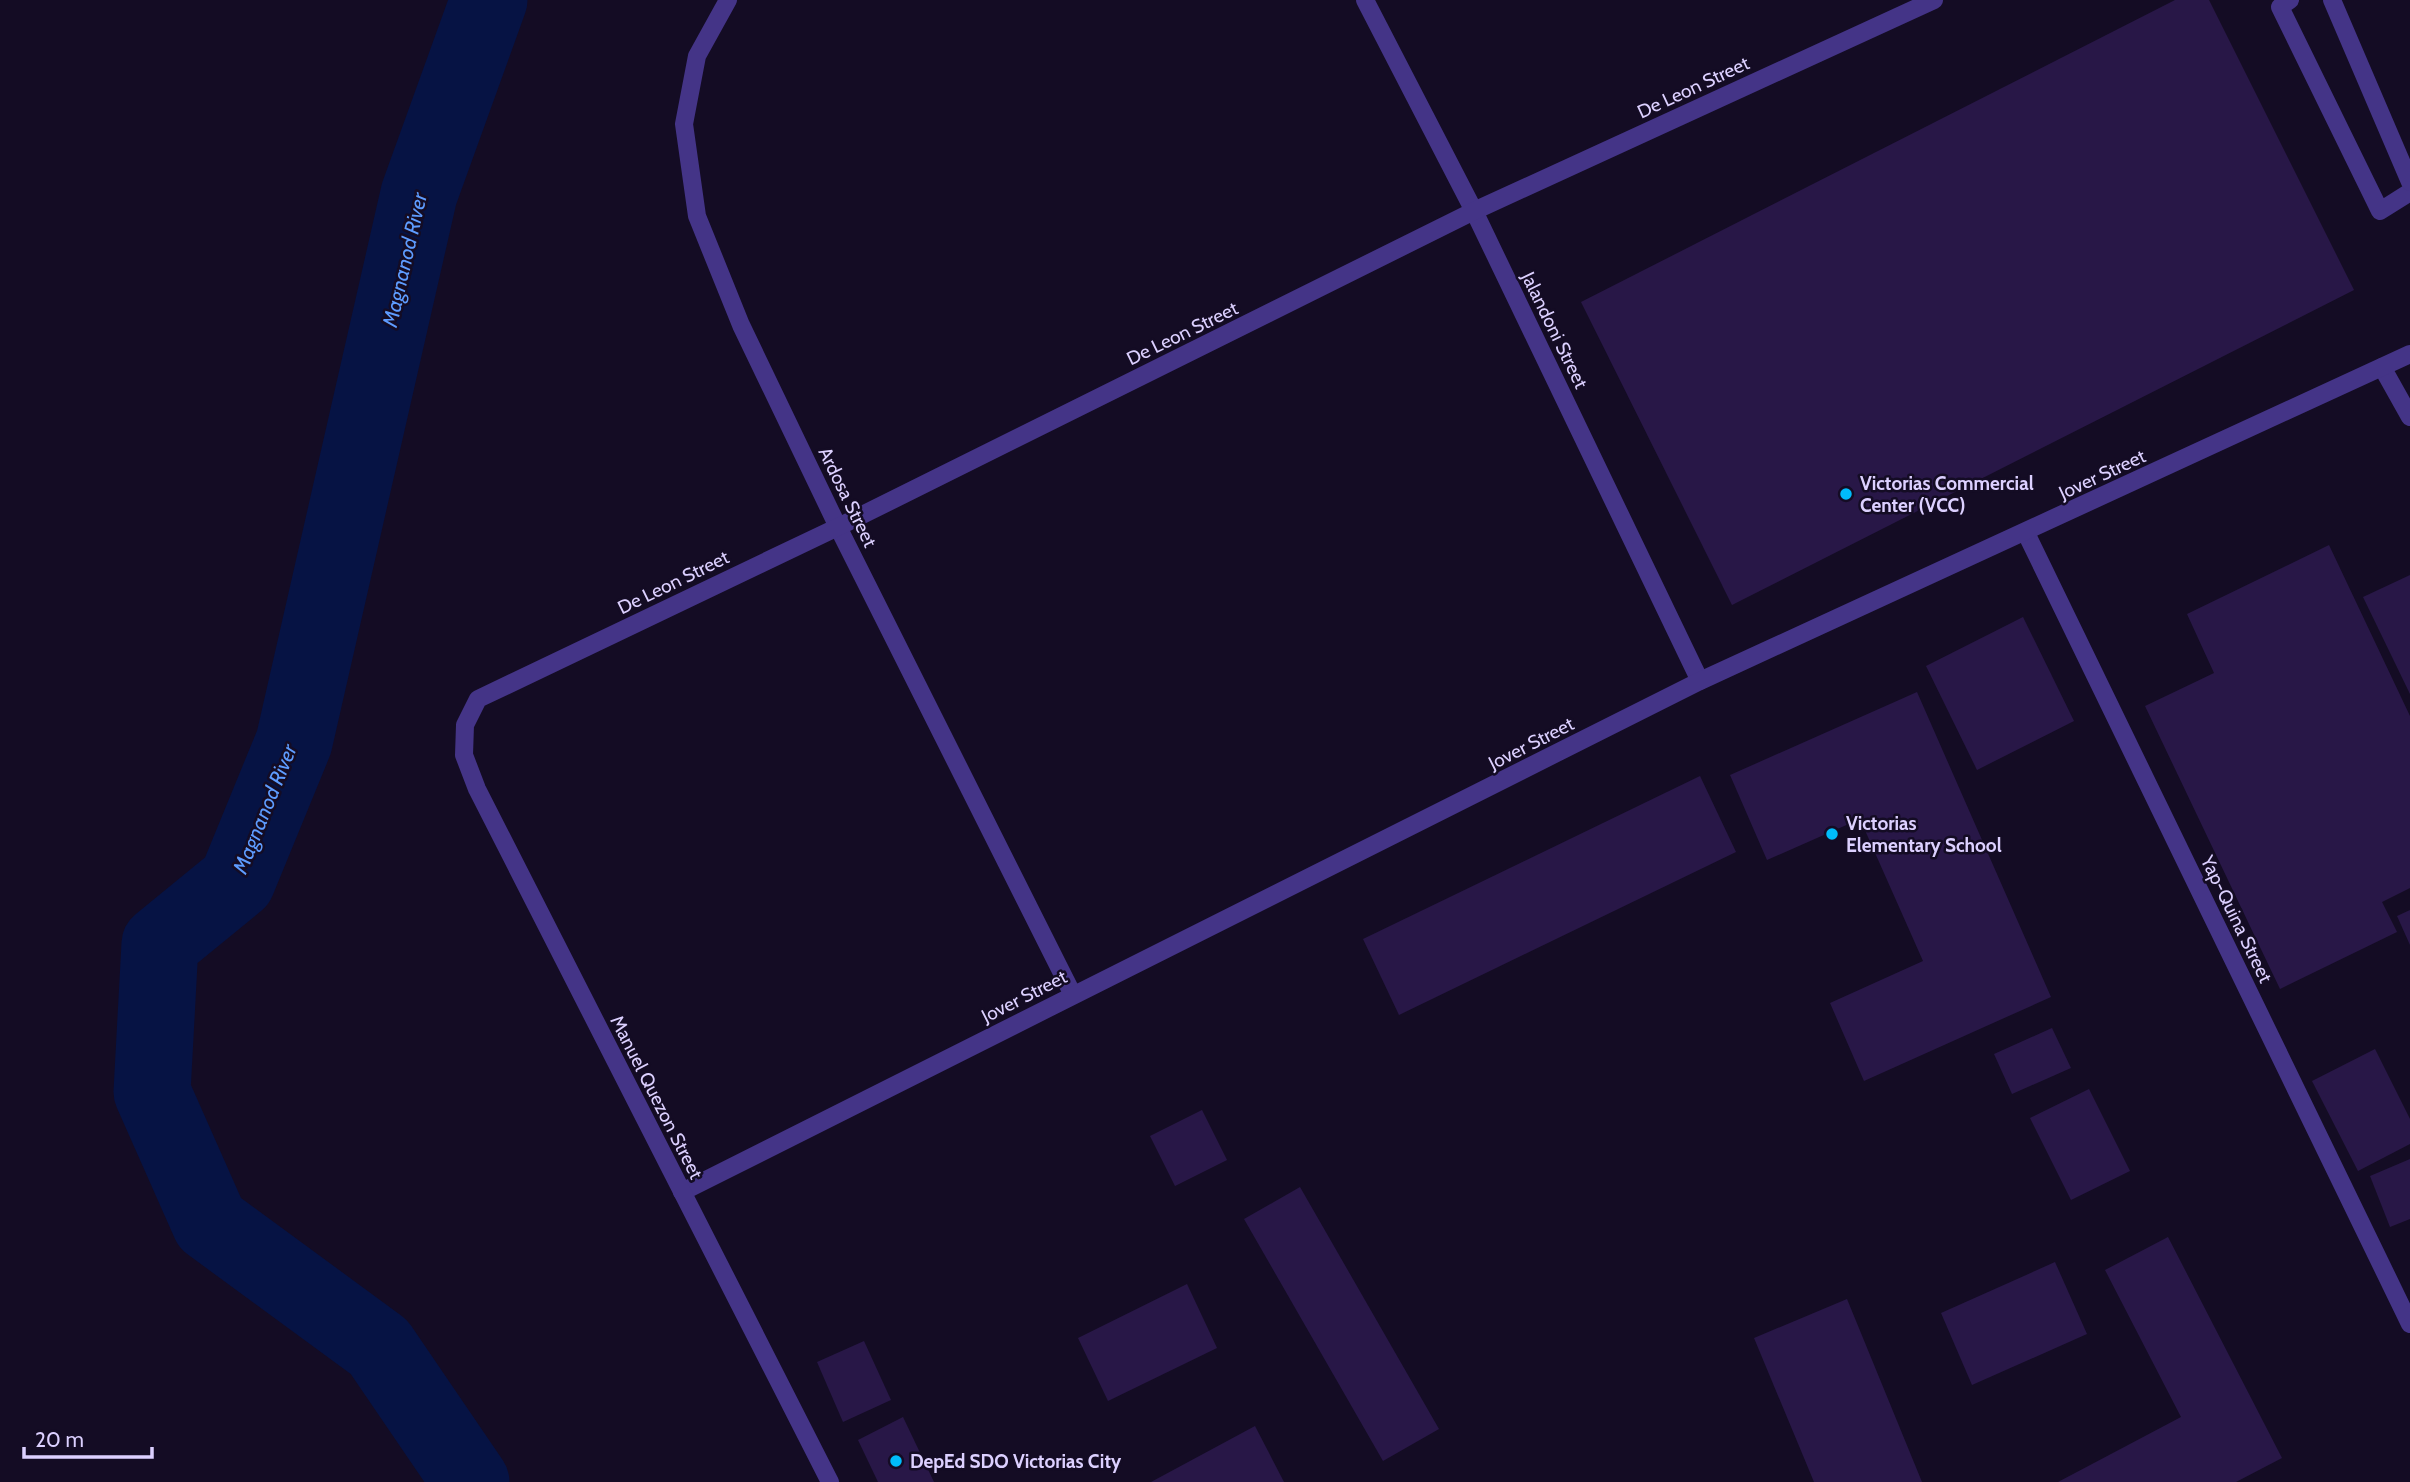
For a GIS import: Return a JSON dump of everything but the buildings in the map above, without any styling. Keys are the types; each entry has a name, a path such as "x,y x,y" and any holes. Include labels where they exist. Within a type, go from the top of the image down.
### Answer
{"street":[{"name":"Ardosa Street","path":"728,0 697,56 684,124 696,216 741,325 838,527 1073,995"},
{"name":"Jalandoni Street","path":"1365,0 1474,211 1700,681"},
{"name":"De Leon Street","path":"465,725 478,699 838,527 1474,211 1934,0"},
{"path":"2290,0 2280,7 2381,211 2410,192"},
{"path":"2332,0 2410,182"},
{"name":"Jover Street","path":"682,1192 1700,681 2410,354"},
{"path":"2382,367 2410,417"},
{"name":"Yap-Quina Street","path":"2026,533 2410,1324"},
{"name":"Manuel Quezon Street","path":"465,725 464,755 477,789 830,1482"}],"waterway":[{"name":"Magnanod River","path":"471,1482 379,1347 210,1223 152,1092 160,944 237,881 294,742 419,194 489,0"}],"place":[{"name":"Victorias Commercial Center (VCC)","path":"1846,494"},
{"name":"Victorias Elementary School","path":"1832,834"},
{"name":"DepEd SDO Victorias City","path":"896,1461"}]}
